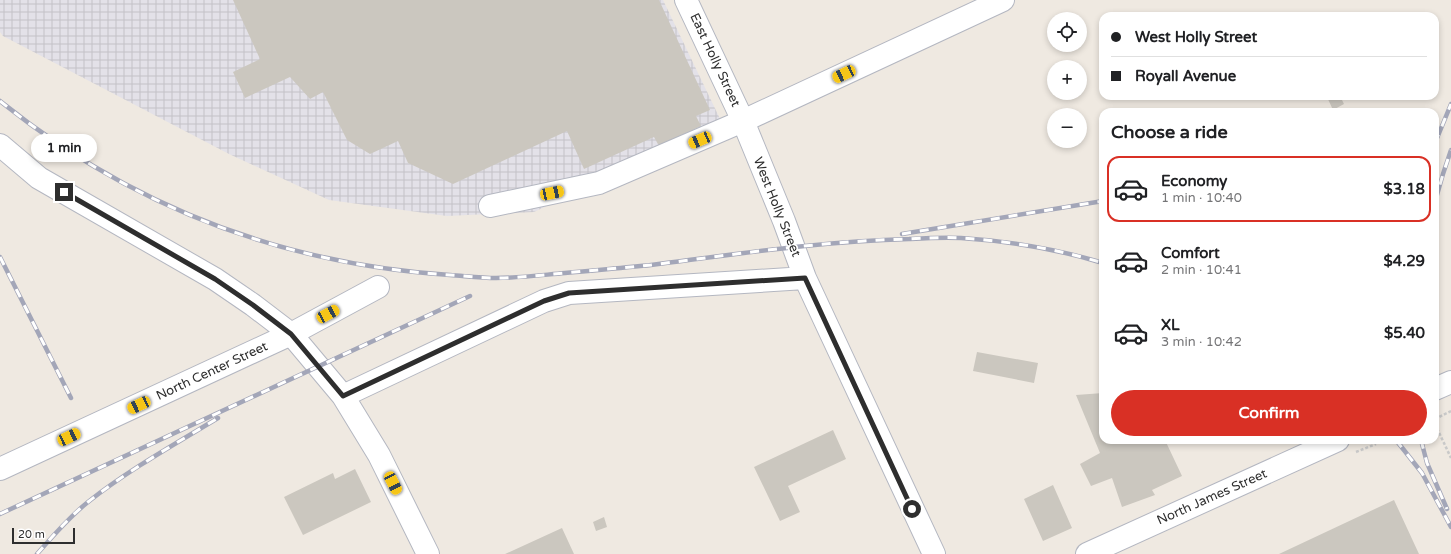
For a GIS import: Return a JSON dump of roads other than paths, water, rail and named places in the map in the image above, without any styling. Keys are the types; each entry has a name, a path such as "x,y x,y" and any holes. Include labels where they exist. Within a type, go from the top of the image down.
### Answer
{"street":[{"name":"East Holly Street","path":"686,0 743,121"},
{"path":"490,206 599,183 743,121 1003,0"},
{"name":"West Holly Street","path":"743,121 784,221 805,278 934,554"},
{"path":"0,145 39,178 215,279 253,305 291,334 336,388 379,455 428,554"},
{"path":"336,388 544,301 569,293 805,278"},
{"name":"North Center Street","path":"0,469 291,334 378,287"},
{"path":"1439,387 1451,382"},
{"name":"North James Street","path":"1087,554 1329,444"}],"railway":[{"path":"0,101 50,138 102,171 156,200 211,224 268,243 327,258 388,269 450,275 513,278 651,265 748,252 844,242 942,238 979,239 1015,244 1051,250 1099,262"},
{"path":"1439,133 1451,104"},
{"path":"1439,188 1451,150"},
{"path":"902,234 1099,202"},
{"path":"0,257 71,398"},
{"path":"0,514 470,296"},
{"path":"37,554 61,527 88,502 119,479 218,418"},
{"path":"1399,444 1422,473 1451,527"},
{"path":"1422,444 1427,463 1447,509"}]}
